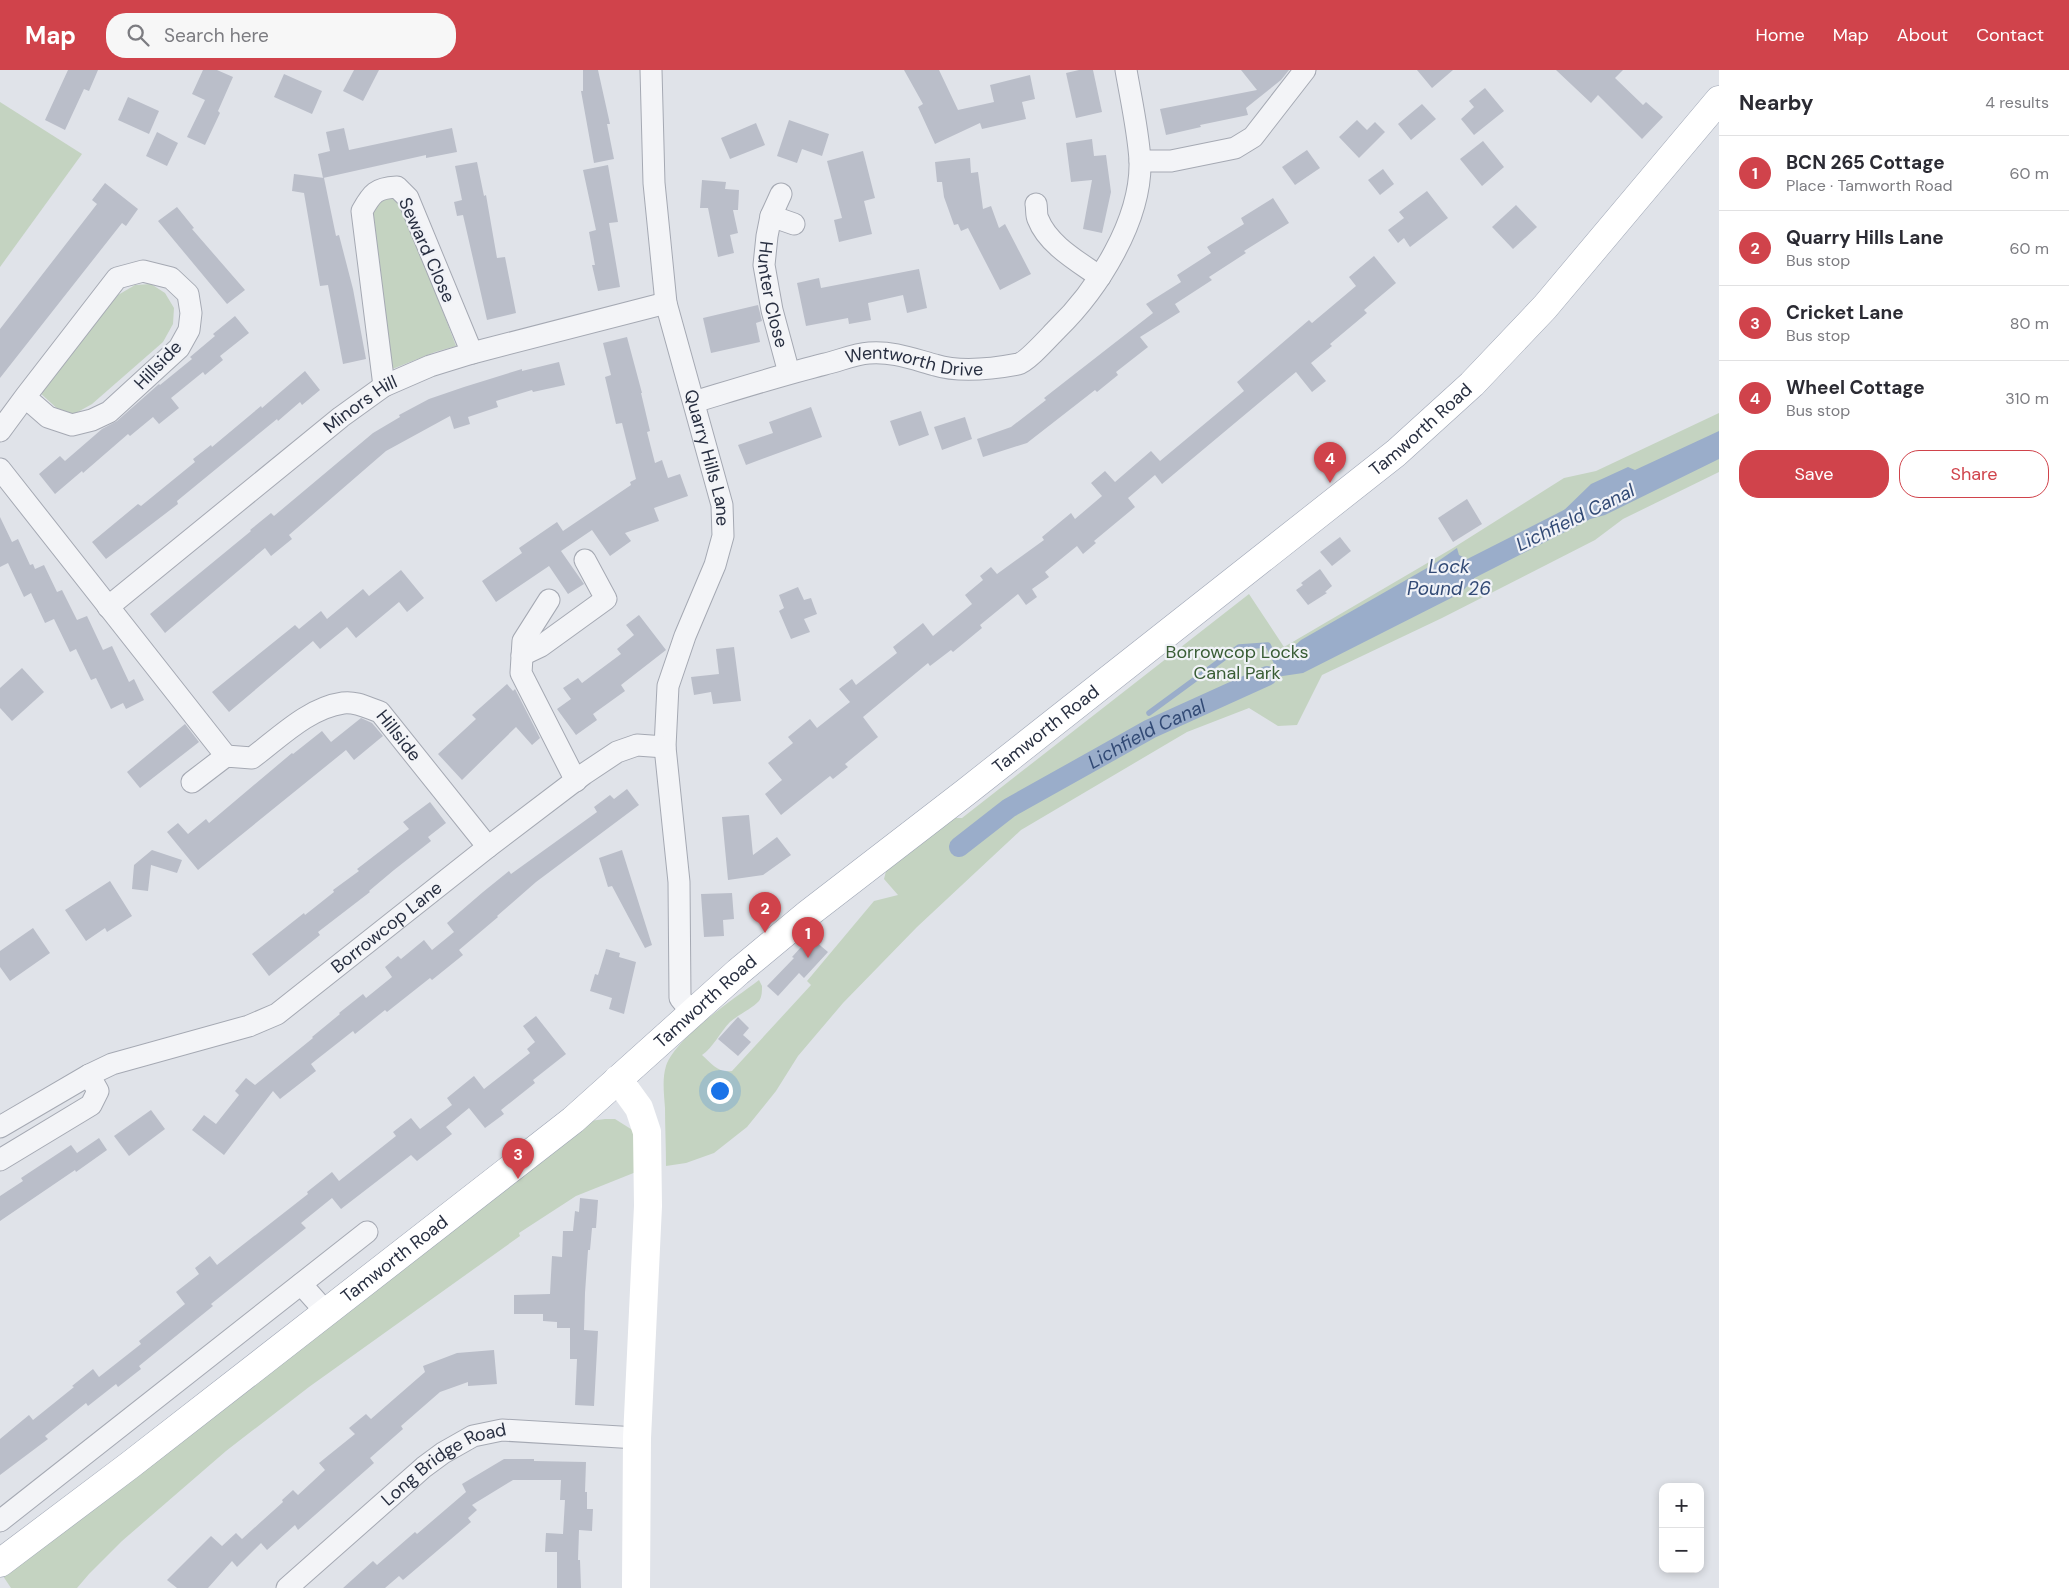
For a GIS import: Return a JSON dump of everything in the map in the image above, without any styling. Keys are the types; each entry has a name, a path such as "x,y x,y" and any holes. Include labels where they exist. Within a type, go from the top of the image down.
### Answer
{"main road":[{"name":"Tamworth Road","path":"0,1563 573,1120 692,1013 809,913 966,792 1396,453 1472,384 1545,307 1719,100"},
{"path":"618,1080 639,1108 647,1132 648,1206 638,1438 636,1588"}],"street":[{"name":"Quarry Hills Lane","path":"652,70 654,183 666,303 722,505 723,536 715,565 685,636 668,686 665,747 679,882 680,998 692,1013"},
{"name":"Wentworth Drive","path":"694,402 788,373 869,353 896,354 917,358 936,366 956,368 979,369 1021,364 1068,318 1100,277 1121,239 1136,199 1140,161 1126,70"},
{"path":"1140,161 1170,161 1235,148 1253,137 1306,70"},
{"name":"Seward Close","path":"384,386 362,211 370,196 383,188 398,188 408,198 472,354"},
{"name":"Hunter Close","path":"781,194 771,216 766,236 764,264 772,310 788,373"},
{"path":"1036,204 1037,218 1048,237 1074,259 1100,277"},
{"name":"Hunter Close","path":"771,216 794,224"},
{"name":"Hillside","path":"0,431 25,397 117,278 143,271 171,278 188,294 191,313 189,330 179,348 109,412 92,420 72,425 48,417 25,397"},
{"name":"Minors Hill","path":"108,607 340,417 384,386 430,366 666,303"},
{"path":"0,468 226,756 192,782"},
{"path":"522,655 541,646 606,599 585,560"},
{"path":"549,600 524,641 521,673 576,780"},
{"name":"Hillside","path":"226,756 252,758 316,711 344,703 357,703 380,712 488,847"},
{"name":"Borrowcop Lane","path":"0,1127 89,1075 112,1064 249,1026 277,1014 576,780 624,750 637,745 665,747"},
{"path":"0,1160 91,1105 98,1091 89,1075"},
{"name":"Tamworth Road","path":"0,1520 367,1232"},
{"name":"Tamworth Road","path":"301,1284 325,1311"},
{"name":"Long Bridge Road","path":"287,1588 424,1467 442,1453 473,1436 502,1430 638,1438"}],"green space":[{"path":"0,102 82,154 0,267"},
{"path":"393,196 401,201 456,346 435,352 390,370 372,211 375,203"},
{"path":"151,284 165,293 174,308 173,324 163,342 92,404 76,413 62,413 38,391 118,295 135,285"},
{"name":"Borrowcop Locks Canal Park","path":"1719,413 1719,472 1623,519 1595,540 1442,618 1322,675 1297,725 1278,726 1249,708 1187,732 1021,830 917,927 843,1003 798,1056 776,1091 747,1127 714,1153 686,1163 666,1166 664,1076 666,1066 681,1043 693,1031 759,980 762,986 759,1001 730,1022 710,1048 702,1055 719,1069 732,1071 811,985 807,981 874,901 898,895 884,879 887,867 950,818 962,818 1249,594 1284,647 1453,548 1564,478 1596,471"},
{"path":"615,1119 634,1131 636,1172 576,1196 519,1233 520,1236 309,1387 226,1451 122,1541 77,1588 11,1588 1,1573 590,1121"}],"water":[{"path":"1719,431 1719,459 1605,515 1561,527 1557,517 1591,484 1628,467 1635,470"},
{"name":"Lock Pound 26","path":"1457,548 1459,555 1469,560 1480,556 1485,566 1461,593 1303,673 1276,677 1242,692 1239,681 1272,666 1301,640 1434,564"}],"building":[{"path":"68,70 98,70 89,91 84,89 65,130 45,120"},
{"path":"203,70 217,70 233,77 218,111 220,113 205,145 187,137 205,100 192,94"},
{"path":"354,70 379,70 363,101 343,91"},
{"path":"583,70 598,70 610,124 607,124 614,159 594,163 581,91 583,91"},
{"path":"904,70 939,70 958,110 994,102 990,85 1030,75 1035,99 1022,102 1026,119 982,129 980,123 935,144 918,107 923,104"},
{"path":"1079,70 1093,70 1102,112 1076,118 1066,73"},
{"path":"1241,70 1289,70 1281,80 1246,108 1248,115 1200,125 1201,127 1166,135 1160,109 1257,90"},
{"path":"1417,70 1453,70 1432,88"},
{"path":"1556,70 1623,70 1615,78 1643,105 1646,102 1663,117 1642,139 1598,95 1591,103"},
{"path":"284,74 322,91 312,114 274,97"},
{"path":"1485,88 1504,111 1474,135 1461,119 1474,107 1469,101"},
{"path":"128,97 159,111 149,134 118,120"},
{"path":"1422,104 1436,119 1411,140 1398,124"},
{"path":"789,120 829,134 822,156 802,149 797,163 777,156"},
{"path":"1357,120 1367,130 1375,122 1385,132 1359,158 1339,137"},
{"path":"756,123 765,145 730,159 721,138"},
{"path":"344,128 349,150 452,128 457,152 426,158 426,155 323,178 318,154 330,151 326,132"},
{"path":"157,132 178,143 167,166 146,156"},
{"path":"1092,139 1094,156 1106,155 1111,192 1102,233 1083,229 1092,180 1071,182 1066,143"},
{"path":"1483,141 1504,167 1482,186 1460,159"},
{"path":"1307,150 1320,168 1295,185 1282,167"},
{"path":"863,151 875,198 864,201 872,234 839,242 834,220 842,218 827,161"},
{"path":"970,158 971,173 978,172 983,209 991,206 999,228 1005,224 1031,274 1000,290 968,228 961,231 958,224 954,225 944,197 942,182 937,182 935,162"},
{"path":"477,162 484,196 486,195 497,258 505,257 516,313 487,320 463,215 457,216 454,202 462,200 455,166"},
{"path":"608,165 618,222 609,223 620,287 598,291 592,265 595,265 589,232 596,230 583,170"},
{"path":"1383,169 1394,184 1380,195 1368,180"},
{"path":"294,174 324,178 336,236 339,235 353,289 366,359 343,364 328,285 320,286 304,193 292,191"},
{"path":"702,180 726,182 725,189 739,190 738,210 733,210 738,233 730,235 734,253 718,257 708,208 700,208"},
{"path":"105,183 138,209 126,226 122,223 0,378 0,329 97,204 92,200"},
{"path":"1427,191 1448,218 1410,247 1404,238 1398,243 1388,230 1404,218 1399,212"},
{"path":"1273,198 1289,223 1244,251 1246,253 1209,277 1212,280 1175,304 1180,312 1140,337 1148,347 1116,372 1118,375 1097,392 1095,390 1027,443 983,457 977,439 1011,427 1046,400 1044,398 1153,313 1146,304 1181,282 1177,275 1211,253 1207,247 1244,224 1241,218"},
{"path":"1516,205 1537,227 1513,249 1492,227"},
{"path":"177,207 194,228 192,229 245,290 227,304 158,221"},
{"path":"1374,256 1396,283 1364,310 1367,313 1330,344 1332,346 1311,363 1326,381 1312,392 1296,372 1162,484 1155,475 1128,498 1135,507 1094,541 1096,543 1083,554 1077,546 1045,572 1049,577 1032,589 1037,597 1026,605 1018,594 980,625 982,628 953,652 951,650 930,666 928,663 863,717 878,737 845,764 848,767 833,779 830,776 781,815 765,794 782,780 768,763 793,743 788,737 810,719 817,728 850,702 839,689 852,679 856,685 897,653 893,647 923,623 933,636 972,604 965,595 983,580 980,576 991,567 997,574 1044,540 1042,537 1071,513 1075,519 1102,496 1091,483 1105,471 1115,482 1151,451 1160,461 1244,391 1237,382 1309,320 1312,323 1356,286 1349,277"},
{"path":"919,269 927,308 907,313 903,295 868,303 871,320 849,324 848,318 806,326 797,283 819,278 821,288"},
{"path":"758,305 762,321 756,323 760,342 711,353 703,318"},
{"path":"235,316 249,333 220,356 223,360 205,375 203,372 171,398 179,408 159,424 153,417 130,436 128,434 83,473 82,471 55,494 39,474 60,456 65,461 102,429 117,421 159,384 192,359 190,357 215,336 213,334"},
{"path":"627,337 642,393 650,431 647,432 655,463 662,460 668,478 680,474 688,496 654,508 659,521 625,533 631,541 610,556 592,530 561,551 584,584 568,594 549,566 496,602 482,581 522,553 519,548 557,522 563,531 631,485 630,482 636,479 622,423 616,424 605,377 611,375 603,343"},
{"path":"559,362 565,385 533,392 532,390 496,401 498,407 468,417 470,424 454,429 450,416 386,451 289,535 292,539 271,556 265,548 165,633 150,614 271,513 274,516 373,433 400,417 399,415 429,399 464,387 522,369 522,371"},
{"path":"305,371 320,390 302,405 300,402 278,421 277,419 177,501 178,504 106,559 92,542 138,504 141,506 195,462 193,459 211,445 212,447 261,406 262,408"},
{"path":"811,407 822,437 746,465 738,445 773,433 769,422"},
{"path":"921,411 929,435 899,446 890,421"},
{"path":"965,417 972,439 942,450 934,427"},
{"path":"1467,499 1482,524 1453,542 1438,518"},
{"path":"0,517 12,542 18,539 30,565 33,564 35,569 44,565 57,592 62,590 77,620 87,616 103,650 112,646 129,682 134,679 144,700 126,709 123,703 111,709 96,678 91,680 76,649 70,652 54,619 45,623 31,593 24,597 8,563 0,567"},
{"path":"1340,537 1351,551 1332,566 1320,552"},
{"path":"1320,569 1332,586 1325,592 1327,593 1308,605 1296,590 1303,585 1301,583"},
{"path":"401,570 424,598 407,612 399,602 356,638 347,627 320,649 313,641 229,712 212,692 295,625 299,629 321,611 327,619 363,589 369,596"},
{"path":"798,587 804,600 811,598 817,614 804,619 810,632 791,639 779,611 784,608 779,595"},
{"path":"639,615 666,650 621,685 625,691 593,714 597,720 576,735 557,709 571,699 563,688 578,678 582,683 621,654 617,649 634,635 626,625"},
{"path":"734,647 741,701 713,704 711,692 694,695 691,677 719,674 716,649"},
{"path":"22,668 44,692 12,721 0,708 0,688"},
{"path":"507,684 513,691 515,689 540,738 532,745 516,727 462,780 438,754 476,719 472,715"},
{"path":"361,718 372,723 383,736 354,760 346,750 198,870 167,832 178,823 188,834 206,819 209,823 292,753 322,731 331,742"},
{"path":"185,724 199,742 140,788 127,772"},
{"path":"627,789 639,805 536,882 459,950 463,955 432,980 430,978 387,1012 385,1010 355,1034 353,1031 311,1064 316,1071 280,1099 273,1091 224,1155 192,1130 204,1115 216,1124 239,1095 235,1091 246,1078 255,1085 363,994 366,998 392,977 385,967 398,956 401,959 424,940 432,950 454,932 447,923 483,892 509,871 511,874 597,812 594,807 610,795 614,799"},
{"path":"430,802 446,823 428,837 431,841 318,932 320,935 269,976 252,954 334,892 333,890 359,871 357,869 409,829 403,822"},
{"path":"749,815 753,855 777,837 791,855 763,875 728,880 722,817"},
{"path":"152,850 182,860 177,873 151,865 148,891 132,889 134,865"},
{"path":"622,850 652,945 645,948 612,886 608,887 599,858"},
{"path":"110,881 132,916 107,932 105,928 86,941 65,910"},
{"path":"732,893 734,919 723,920 724,936 704,937 701,894"},
{"path":"33,928 50,953 10,981 0,967 0,951"},
{"path":"815,941 828,952 804,978 799,973 778,996 767,986 794,958 792,957 802,946 807,950"},
{"path":"606,949 620,953 619,957 636,962 624,1014 609,1009 612,998 590,991 595,974 598,975"},
{"path":"536,1016 566,1054 533,1080 535,1083 501,1110 504,1114 485,1128 469,1108 446,1127 452,1134 417,1161 411,1155 341,1209 332,1198 301,1223 306,1228 211,1304 213,1306 139,1366 141,1369 118,1387 116,1384 88,1406 86,1403 45,1436 48,1439 0,1475 0,1439 29,1415 33,1420 93,1369 99,1377 141,1344 139,1341 185,1304 176,1292 199,1274 195,1268 210,1256 217,1265 308,1194 307,1192 332,1172 339,1181 396,1136 393,1132 411,1118 420,1129 452,1105 447,1098 474,1076 484,1089 530,1053 527,1049 535,1042 523,1026"},
{"path":"738,1017 749,1028 743,1035 751,1042 738,1056 718,1039"},
{"path":"151,1110 165,1129 129,1156 114,1136"},
{"path":"99,1138 107,1150 0,1221 0,1196 23,1181 21,1178 71,1145 77,1153"},
{"path":"580,1198 598,1200 596,1228 592,1228 590,1250 588,1250 584,1330 598,1331 594,1406 575,1405 577,1359 570,1359 570,1328 557,1328 557,1322 543,1321 543,1314 514,1314 514,1295 550,1294 552,1256 562,1257 563,1231 573,1231 575,1211 579,1212"},
{"path":"494,1350 497,1384 468,1386 468,1382 440,1392 401,1426 403,1429 370,1458 374,1463 298,1530 295,1525 267,1550 261,1543 237,1567 232,1561 208,1588 177,1588 167,1580 211,1536 222,1546 236,1533 242,1539 283,1502 282,1500 293,1490 298,1495 325,1470 319,1463 355,1434 349,1428 366,1414 371,1419 425,1372 423,1366 457,1353"},
{"path":"504,1459 586,1462 585,1492 587,1492 587,1509 593,1509 592,1531 579,1530 578,1560 580,1560 581,1588 557,1588 557,1552 545,1552 546,1533 563,1534 565,1500 560,1500 561,1480 513,1480 472,1505 477,1510 468,1518 471,1522 403,1580 399,1576 385,1588 343,1588 373,1561 377,1565 415,1532 417,1534 466,1492 462,1484"}],"waterway":[{"name":"Lichfield Canal","path":"1460,574 1584,511"},
{"path":"1149,713 1239,647 1268,645 1279,668"},
{"name":"Lichfield Canal","path":"959,847 1009,808 1150,729 1267,676"}],"place":[{"name":"Wheel Cottage","path":"1330,483"},
{"name":"Quarry Hills Lane","path":"765,933"},
{"name":"BCN 265 Cottage","path":"808,958"},
{"name":"Cricket Lane","path":"518,1179"}]}
